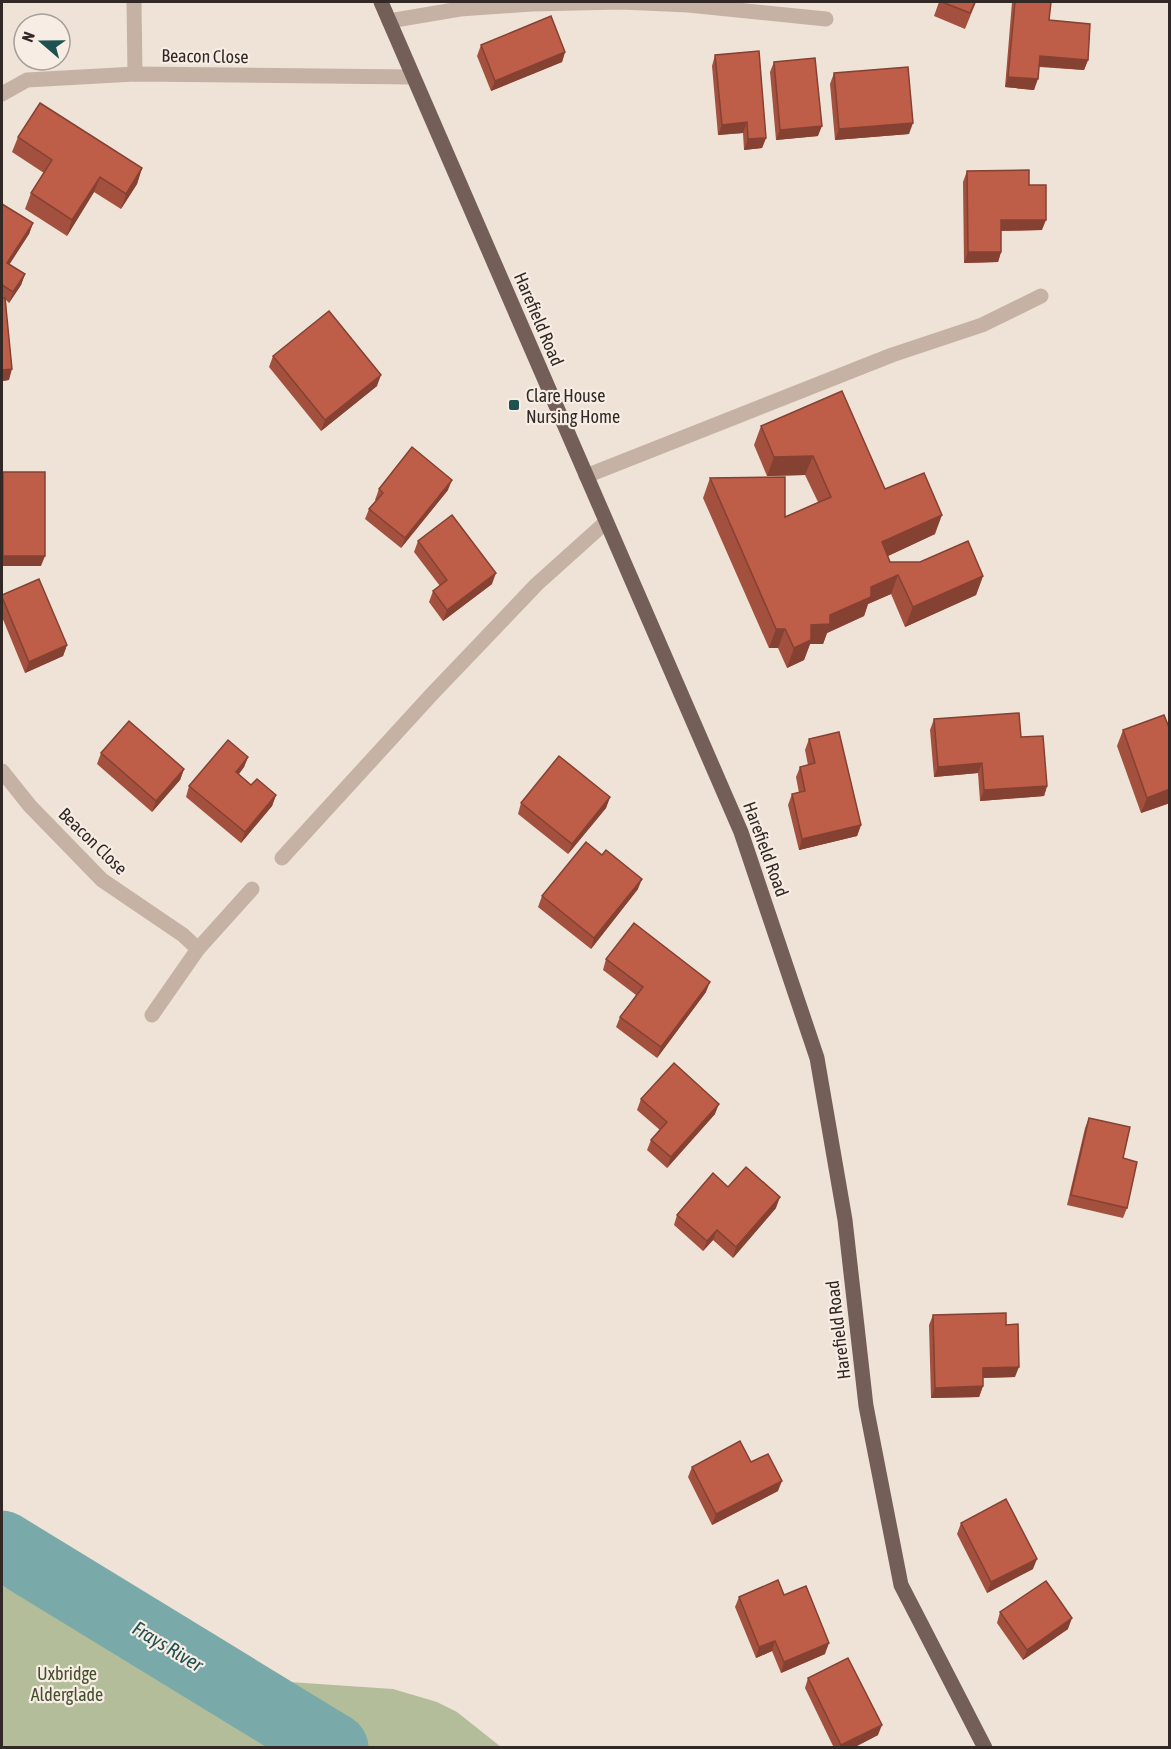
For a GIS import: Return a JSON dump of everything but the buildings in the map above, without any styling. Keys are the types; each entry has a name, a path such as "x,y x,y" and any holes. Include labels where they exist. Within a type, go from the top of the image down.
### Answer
{"main road":[{"name":"Harefield Road","path":"381,2 741,832 817,1058 845,1220 866,1406 902,1585 985,1748"}],"street":[{"path":"134,2 135,74"},
{"path":"389,21 532,4 621,2 688,5 826,19"},
{"name":"Beacon Close","path":"2,94 27,80 135,74 412,77"},
{"path":"586,476 892,355 982,325 1041,296"},
{"path":"282,858 440,685 537,584 606,522"},
{"name":"Beacon Close","path":"2,771 30,806 102,880 183,935 198,948"},
{"path":"152,1015 198,948 252,889"}],"green space":[{"name":"Uxbridge Alderglade","path":"2,1586 56,1611 260,1680 393,1689 437,1702 457,1712 501,1747 2,1747"}],"waterway":[{"name":"Frays River","path":"2,1545 334,1748"}],"place":[{"name":"Clare House Nursing Home","path":"514,405"}]}
